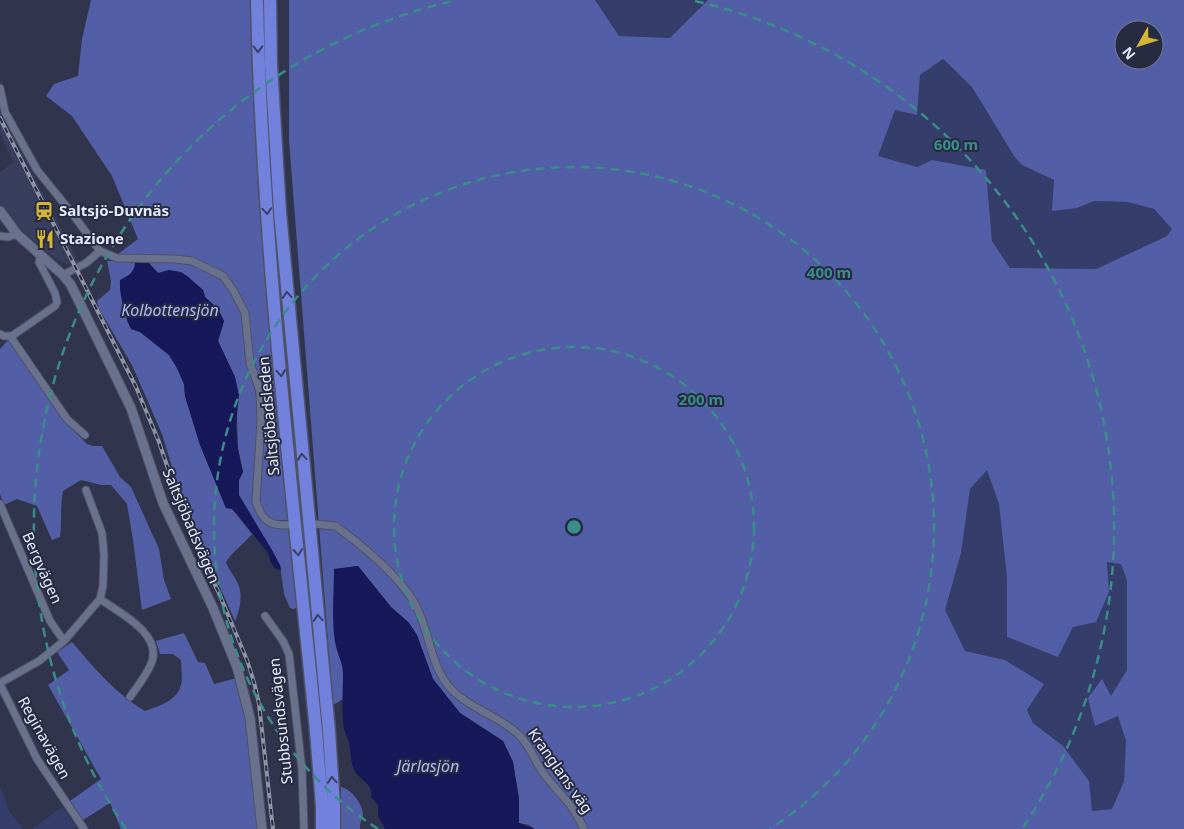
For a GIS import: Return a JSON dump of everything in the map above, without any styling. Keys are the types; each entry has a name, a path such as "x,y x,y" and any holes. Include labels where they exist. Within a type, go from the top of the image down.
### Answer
{"highway":[{"name":"Saltsjöbadsleden","path":"257,0 267,213 316,731 322,829"},
{"name":"Saltsjöbadsleden","path":"270,0 271,64 280,212 328,730 334,829"}],"street":[{"path":"0,88 5,112 37,170 100,250 117,258 192,261 223,276 233,290 244,313 250,363 260,391 261,421 256,501 266,521 276,526 290,525"},
{"name":"Saltsjöbadsvägen","path":"0,211 17,234 63,275 77,296 131,408 163,503 220,625 237,667 250,718 262,829"},
{"path":"0,236 8,237 17,234"},
{"path":"63,275 86,263 100,250"},
{"path":"0,334 12,336 50,310 57,302 55,292 40,265 41,255"},
{"path":"10,336 67,419 85,435"},
{"path":"0,684 39,661 64,641 100,599 103,586 104,563 102,533 86,490"},
{"name":"Bergvägen","path":"0,504 50,621 64,641"},
{"name":"Kranglans väg","path":"315,524 335,526 341,530 384,567 402,586 414,602 436,666 451,688 464,700 509,727 520,736 533,754 543,773 571,806 584,829"},
{"path":"100,599 141,628 154,649 152,664 130,697"},
{"name":"Stubbsundsvägen","path":"264,616 283,641 289,654 302,770 304,829"},
{"name":"Reginavägen","path":"0,684 37,759 84,829"}],"shaded area":[{"path":"91,0 250,0 259,200 273,364 290,520 270,518 264,512 260,501 264,422 252,363 247,312 226,276 175,256 118,254 138,239 112,176 72,116 46,96 54,84 78,76 82,39"},
{"path":"289,0 595,0 619,36 670,38 708,0 1184,0 1184,829 535,829 529,825 519,823 519,799 513,762 503,741 460,713 433,679 417,636 409,623 391,607 358,566 334,569 334,630 349,676 345,698 333,705 289,140","holes":["943,59 972,87 1014,156 1022,165 1054,180 1052,211 1077,208 1094,201 1128,202 1154,209 1172,229 1167,236 1096,269 1010,268 992,241 986,170 932,160 917,167 878,156 895,110 917,115 920,75","987,470 999,504 1007,578 1007,637 1058,657 1073,627 1096,622 1109,592 1107,562 1121,564 1127,580 1127,670 1111,696 1102,679 1088,698 1095,726 1118,716 1126,741 1124,781 1112,809 1092,811 1089,781 1063,746 1033,723 1027,710 1044,684 1005,660 965,651 945,610 961,553 970,489"]},
{"path":"595,0 708,0 670,38 619,36"},
{"path":"942,59 972,87 1014,156 1022,165 1054,180 1077,208 1094,201 1128,202 1154,209 1172,229 1167,236 1096,269 1010,268 992,241 986,170 932,160 917,167 878,156 895,110 917,115 920,75"},
{"path":"0,112 79,263 66,264 48,253 24,232 0,204 0,172 13,162 0,132"},
{"path":"107,261 129,261 135,263 135,269 120,287 127,321 131,329 140,332 169,355 177,368 184,384 185,396 200,445 226,508 232,509 252,534 226,562 240,588 241,598 235,621 184,506 162,434 132,365 99,309 97,301 110,290 111,281"},
{"path":"147,261 192,265 205,270 227,286 235,298 243,320 246,363 256,396 257,435 252,500 257,514 265,523 275,527 290,528 297,608 290,608 284,594 280,565 239,496 239,480 243,472 238,449 235,377 218,341 224,321 218,309 205,297 203,290 187,276 158,273"},
{"path":"9,339 64,421 87,444 102,446 120,477 131,487 159,549 164,580 171,599 142,610 127,504 111,485 101,485 81,480 63,491 60,537 52,540 37,506 17,499 4,505 0,494 0,349"},
{"path":"987,469 999,504 1007,578 1008,637 1058,657 1072,627 1109,592 1107,562 1121,563 1127,580 1127,670 1095,726 1118,716 1126,741 1124,781 1112,809 1092,811 1088,781 1063,746 1033,723 1027,710 1044,684 1005,660 964,651 944,610 961,553 970,489"},
{"path":"184,633 198,662 205,663 214,684 237,678 247,722 259,829 121,829 110,803 83,820 70,801 101,779 48,685 69,670 57,652 72,642 97,671 124,696 145,711 172,699 179,691 182,682 181,660 173,654 160,654 156,641"},
{"path":"0,786 9,811 23,829 0,829"},
{"path":"341,787 352,794 361,805 363,814 360,829 341,829"},
{"path":"62,807 76,826 72,829 32,829"}],"water":[{"name":"Kolbottensjön","path":"147,261 158,273 169,270 181,272 187,276 203,290 205,297 218,309 224,321 218,341 235,377 239,395 236,425 238,449 243,472 239,480 239,495 272,550 281,570 276,569 271,563 268,553 237,514 232,509 226,508 200,445 185,396 184,384 169,355 140,332 131,329 120,292 120,280 130,274 135,263"},
{"name":"Järlasjön","path":"358,566 391,607 409,623 417,635 433,679 460,713 503,741 513,762 519,799 519,823 535,829 385,829 378,816 378,805 371,797 371,789 356,773 351,761 349,743 343,722 343,671 334,638 334,569"}],"railway":[{"path":"0,118 136,387 159,442 190,534 218,591 247,660 259,704 273,829"}],"place":[{"name":"Saltsjö-Duvnäs","path":"44,211"},
{"name":"Stazione","path":"45,239"}]}
